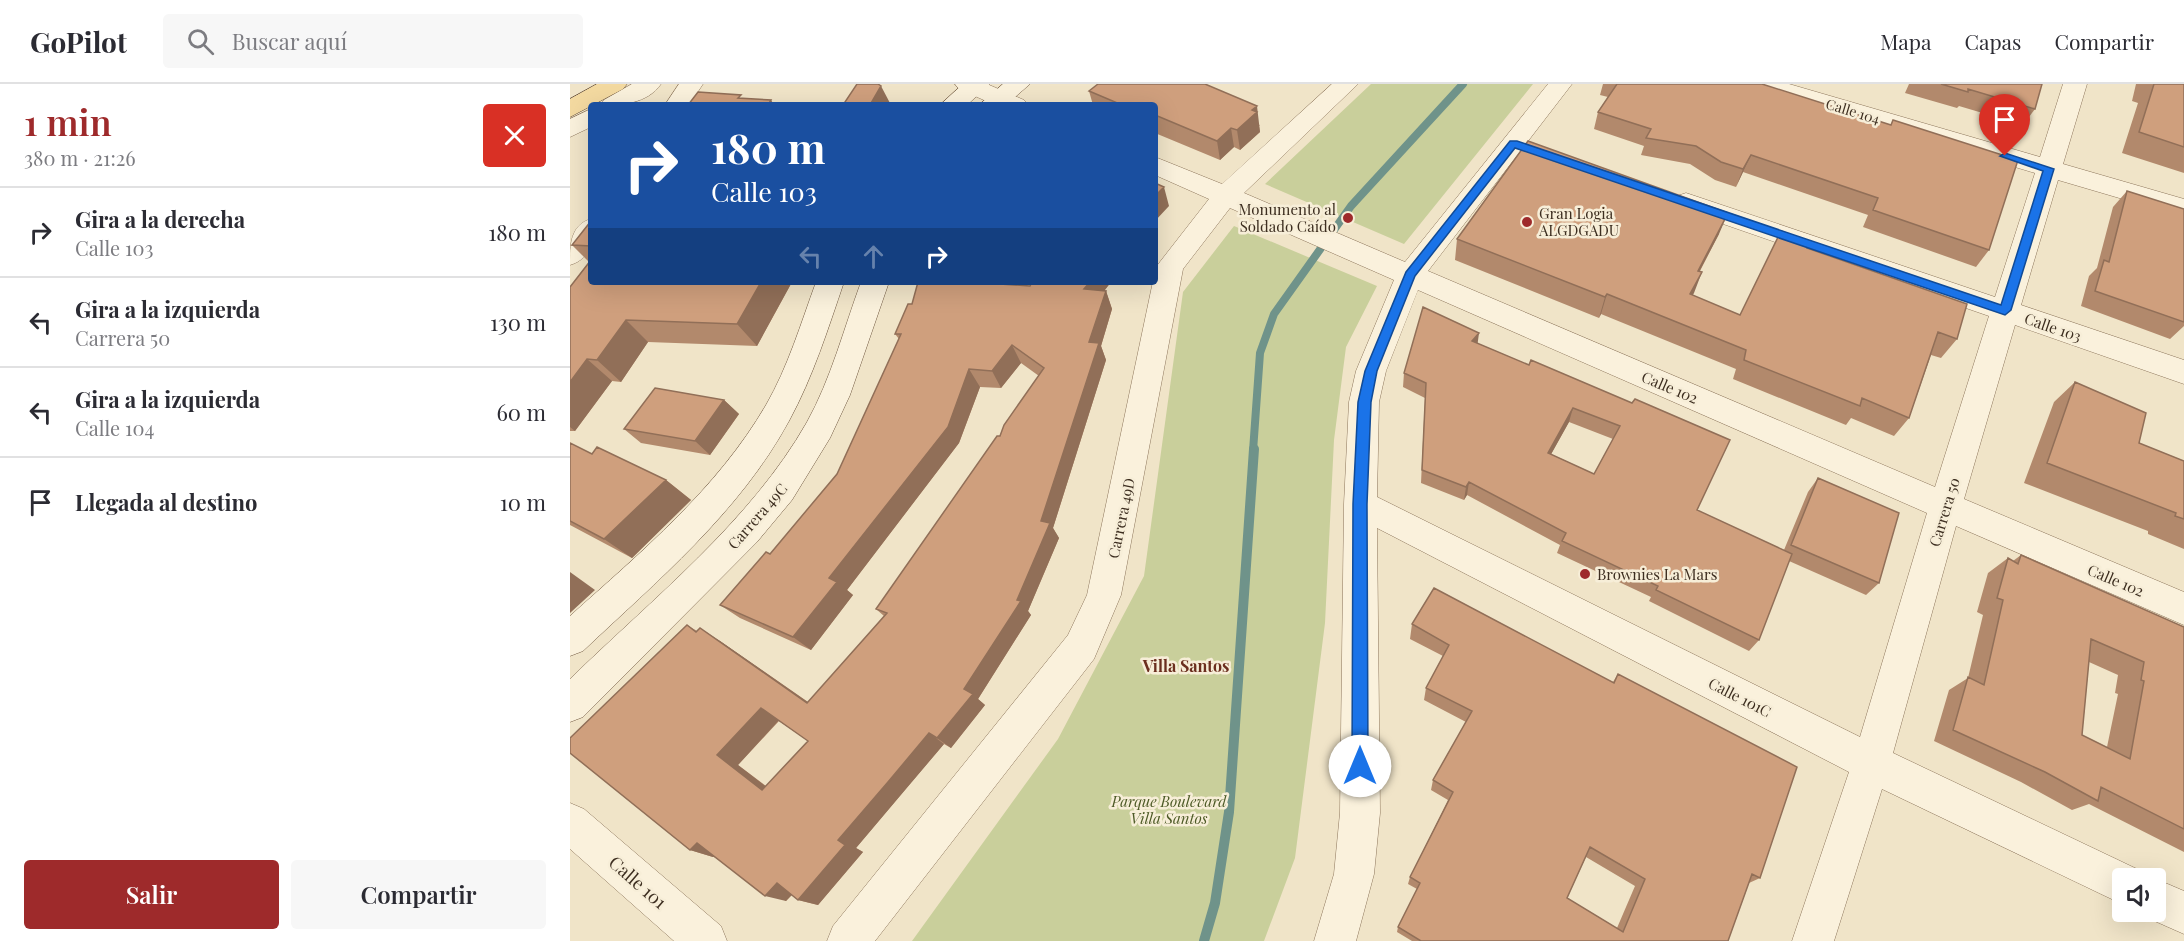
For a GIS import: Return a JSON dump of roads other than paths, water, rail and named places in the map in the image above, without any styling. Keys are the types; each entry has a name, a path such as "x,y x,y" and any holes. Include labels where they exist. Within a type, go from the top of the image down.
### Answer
{"main road":[{"path":"570,109 615,84"}],"street":[{"path":"617,102 649,84"},
{"path":"679,102 691,84"},
{"name":"Carrera 49D","path":"848,941 1081,647 1104,595 1116,546 1170,267 1226,195 1346,84"},
{"path":"1335,941 1354,874 1360,813 1360,504 1364,402 1371,371 1410,275 1524,147 1560,84"},
{"name":"Calle 104","path":"1763,84 2184,208"},
{"name":"Carrera 50","path":"1813,941 1871,763 1945,506 2075,84"},
{"path":"955,102 973,85 1006,98"},
{"path":"570,129 588,119"},
{"name":"Calle 102","path":"1158,166 2184,609"},
{"name":"Calle 103","path":"1659,193 2184,372"},
{"path":"570,255 588,232"},
{"path":"570,639 699,516 724,490 757,447 778,412 829,285"},
{"name":"Carrera 49C","path":"570,704 745,532 781,490 802,459 831,404 874,285"},
{"name":"Calle 101C","path":"1360,504 1871,763 2112,879"},
{"name":"Calle 101","path":"570,823 706,941"},
{"path":"2166,905 2184,914"}],"waterway":[{"path":"1253,451 1260,353 1274,314 1351,206 1463,84"},
{"path":"1204,941 1215,903 1229,812 1254,449"}],"place":[{"name":"Monumento al Soldado Caído","path":"1348,218"},
{"name":"Gran Logia ALGDGADU","path":"1527,222"},
{"name":"Brownies La Mars","path":"1585,574"}],"district":[{"name":"Villa Santos","path":"1186,665"}],"park label":[{"name":"Parque Boulevard Villa Santos","path":"1169,810"}]}
